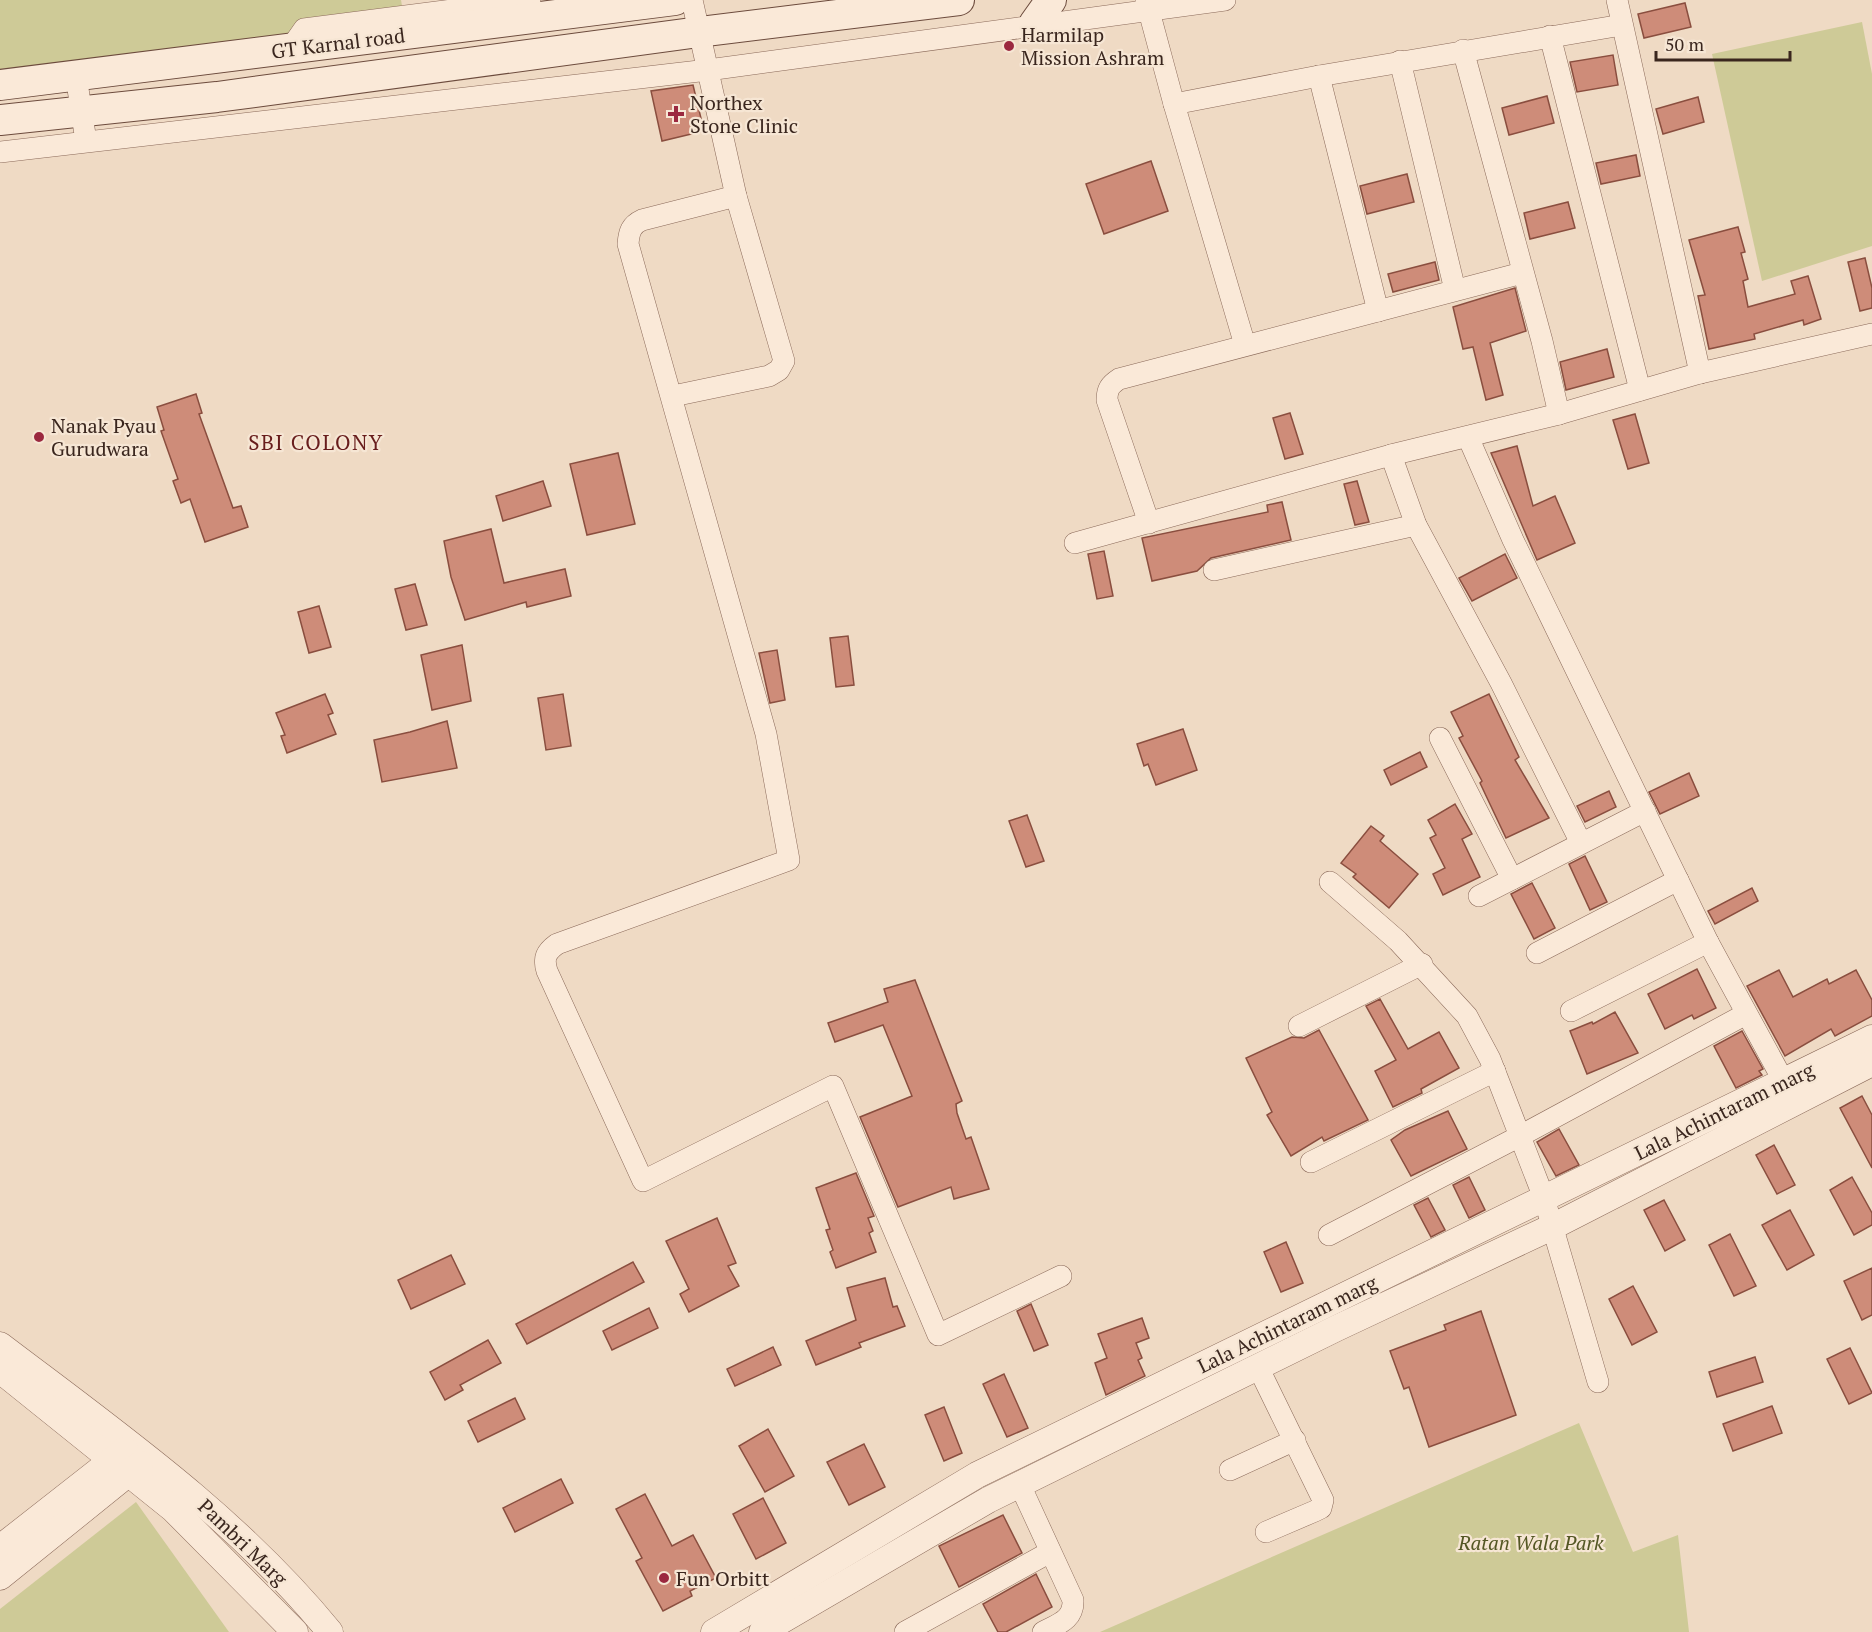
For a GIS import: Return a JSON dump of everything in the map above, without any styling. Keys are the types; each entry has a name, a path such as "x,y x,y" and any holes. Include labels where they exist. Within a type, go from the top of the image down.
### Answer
{"main road":[{"name":"GT Karnal road","path":"0,85 675,0"},
{"name":"GT Karnal road","path":"0,120 352,79 699,32 800,10 959,0"},
{"path":"1034,24 1051,0"},
{"path":"350,41 352,79"}],"street":[{"path":"290,49 304,29 530,0"},
{"path":"673,396 769,376 779,370 784,361 736,196 692,0"},
{"path":"0,152 708,70 1034,24 1147,5 1225,0"},
{"path":"1617,0 1700,373"},
{"path":"1147,5 1245,345"},
{"path":"1174,104 1400,61 1622,25"},
{"path":"1550,36 1640,390"},
{"path":"1463,50 1559,414"},
{"path":"1400,61 1455,290"},
{"path":"76,76 86,141"},
{"path":"1319,76 1378,311"},
{"path":"736,196 642,220 633,224 628,233 628,244 673,396 766,734 789,860 557,944 548,951 544,960 547,971 643,1181 833,1086 938,1335 1061,1276"},
{"path":"1149,523 1107,400 1107,391 1119,379 1522,273"},
{"path":"1075,543 1391,455 1559,414 1700,373 1872,334"},
{"path":"1468,437 1513,540 1708,942 1789,1092"},
{"path":"1391,455 1416,525 1502,683 1581,843"},
{"path":"1214,570 1416,525"},
{"path":"1440,738 1512,879"},
{"path":"1479,896 1645,811"},
{"path":"1537,953 1678,880"},
{"path":"1330,882 1422,964 1467,1016 1495,1071 1544,1198 1598,1382"},
{"path":"1571,1011 1708,942"},
{"path":"1299,1026 1422,964"},
{"path":"1329,1234 1520,1136 1746,1014"},
{"name":"Lala Achintaram marg","path":"762,1632 988,1500 1258,1367 1552,1227 1789,1092 1872,1038"},
{"name":"Lala Achintaram marg","path":"714,1632 977,1475 1544,1198 1789,1092 1872,1064"},
{"path":"1311,1162 1495,1071"},
{"name":"Pambri Marg","path":"0,1345 141,1451 205,1504 308,1605 330,1632"},
{"path":"1258,1367 1323,1500 1321,1508 1266,1532"},
{"name":"Pambri Marg","path":"0,1370 173,1509 295,1632"},
{"path":"1230,1470 1295,1440"},
{"path":"0,1548 141,1451"},
{"path":"0,1577 120,1467"},
{"path":"1020,1485 1072,1600 1073,1609 1067,1619 1042,1632"},
{"path":"905,1632 1050,1552"}],"green space":[{"path":"0,0 401,0 406,29 0,69"},
{"path":"1862,22 1872,74 1872,246 1762,281 1712,54"},
{"name":"Ratan Wala Park","path":"1579,1423 1633,1552 1678,1535 1689,1632 1100,1632"},
{"path":"136,1502 229,1632 0,1632 0,1609"}],"building":[{"path":"1685,3 1691,27 1644,38 1638,14"},
{"path":"1613,55 1618,85 1577,92 1570,62"},
{"path":"693,85 704,131 662,141 651,91"},
{"path":"1547,96 1554,123 1509,135 1502,108"},
{"path":"1698,97 1704,122 1663,134 1656,109"},
{"path":"1636,155 1640,176 1601,184 1596,163"},
{"path":"1151,161 1168,211 1104,234 1086,184"},
{"path":"1407,174 1414,202 1367,214 1360,186"},
{"path":"1568,202 1575,228 1530,239 1524,213"},
{"path":"1738,227 1745,252 1741,253 1748,279 1743,281 1748,307 1795,294 1791,281 1808,276 1821,319 1804,325 1803,320 1754,334 1755,339 1709,349 1698,296 1705,295 1689,240"},
{"path":"1865,258 1872,288 1872,308 1860,311 1848,262"},
{"path":"1435,262 1439,280 1393,292 1388,274"},
{"path":"1515,288 1526,331 1490,343 1503,395 1486,400 1473,347 1463,349 1453,307"},
{"path":"1607,349 1614,377 1566,390 1560,362"},
{"path":"196,394 202,413 199,414 233,508 241,506 248,527 205,542 190,499 181,503 173,481 178,479 161,431 164,430 157,407"},
{"path":"1290,413 1303,454 1285,459 1273,418"},
{"path":"1635,414 1649,463 1628,469 1613,420"},
{"path":"1517,446 1533,506 1555,496 1575,543 1537,560 1491,453"},
{"path":"618,453 635,524 587,535 570,464"},
{"path":"543,481 551,506 503,521 496,496"},
{"path":"1357,481 1369,522 1355,525 1344,484"},
{"path":"1282,502 1291,540 1211,558 1197,571 1152,581 1142,538 1268,512 1267,505"},
{"path":"491,529 504,583 565,569 571,596 527,607 526,602 465,620 451,577 444,541"},
{"path":"1104,551 1113,596 1097,599 1088,554"},
{"path":"1505,554 1517,578 1472,601 1459,578"},
{"path":"415,584 427,625 406,630 395,589"},
{"path":"319,606 331,647 309,653 298,612"},
{"path":"848,636 854,685 836,687 830,638"},
{"path":"462,645 471,701 432,710 421,655"},
{"path":"777,650 785,700 770,703 759,653"},
{"path":"325,694 333,713 328,715 336,734 287,753 281,736 285,735 276,713"},
{"path":"563,694 571,746 546,750 538,698"},
{"path":"1489,694 1519,757 1515,760 1549,818 1506,838 1480,783 1482,781 1459,738 1463,736 1451,712"},
{"path":"447,721 457,768 382,782 374,740"},
{"path":"1183,729 1197,770 1156,785 1148,764 1144,766 1137,744"},
{"path":"1420,752 1427,767 1391,785 1384,770"},
{"path":"1689,773 1699,796 1660,814 1649,792"},
{"path":"1609,791 1616,807 1585,822 1577,806"},
{"path":"1455,804 1472,834 1462,839 1480,877 1443,895 1433,874 1445,868 1430,838 1436,835 1428,820"},
{"path":"1027,815 1044,861 1026,867 1009,821"},
{"path":"1371,826 1384,836 1380,841 1418,874 1389,908 1353,877 1356,874 1341,863"},
{"path":"1585,856 1607,902 1590,910 1569,864"},
{"path":"1532,883 1555,928 1534,939 1511,894"},
{"path":"1752,888 1758,901 1715,924 1708,911"},
{"path":"1697,969 1716,1008 1694,1019 1692,1015 1665,1029 1648,994"},
{"path":"1779,970 1793,997 1827,979 1829,984 1856,970 1872,1000 1872,1016 1835,1036 1831,1029 1785,1056 1747,986"},
{"path":"915,980 962,1101 956,1104 966,1139 971,1137 989,1189 954,1199 951,1187 898,1207 860,1117 912,1096 883,1025 835,1042 828,1023 888,1002 884,989"},
{"path":"1380,999 1408,1049 1439,1032 1459,1068 1421,1089 1422,1093 1393,1107 1375,1071 1396,1060 1366,1006"},
{"path":"1615,1012 1638,1053 1587,1074 1570,1031 1592,1022 1593,1024"},
{"path":"1319,1030 1368,1120 1324,1141 1322,1137 1291,1156 1267,1115 1272,1112 1246,1058 1292,1037 1304,1038"},
{"path":"1742,1031 1763,1069 1759,1071 1762,1075 1736,1088 1714,1046"},
{"path":"1862,1096 1872,1115 1872,1168 1840,1108"},
{"path":"1448,1111 1467,1149 1411,1176 1391,1140 1405,1130"},
{"path":"1559,1129 1579,1165 1556,1176 1537,1142"},
{"path":"1774,1145 1795,1185 1777,1194 1756,1155"},
{"path":"856,1173 874,1216 868,1218 873,1231 869,1233 876,1252 836,1268 826,1230 830,1229 816,1188"},
{"path":"1469,1177 1485,1210 1469,1218 1453,1185"},
{"path":"1852,1177 1872,1213 1872,1225 1854,1235 1830,1190"},
{"path":"1428,1198 1445,1230 1431,1237 1414,1205"},
{"path":"1664,1200 1685,1240 1665,1251 1644,1210"},
{"path":"1790,1210 1814,1255 1787,1270 1762,1225"},
{"path":"717,1218 736,1263 728,1266 739,1286 689,1312 680,1294 689,1289 666,1241"},
{"path":"1730,1234 1756,1286 1734,1296 1709,1245"},
{"path":"1286,1242 1303,1283 1281,1292 1264,1252"},
{"path":"451,1255 465,1284 411,1309 398,1280"},
{"path":"633,1262 644,1282 527,1344 516,1324"},
{"path":"1872,1268 1872,1315 1862,1320 1844,1281"},
{"path":"885,1278 893,1307 897,1306 905,1326 859,1343 861,1347 816,1365 806,1341 856,1320 847,1288"},
{"path":"1633,1286 1657,1332 1632,1345 1609,1299"},
{"path":"1031,1304 1048,1345 1034,1351 1017,1311"},
{"path":"649,1308 658,1328 612,1350 603,1331"},
{"path":"1481,1311 1516,1415 1429,1447 1409,1387 1404,1389 1390,1351 1446,1330 1444,1325"},
{"path":"1142,1318 1149,1338 1136,1343 1142,1358 1138,1360 1145,1376 1106,1395 1095,1363 1107,1358 1098,1334"},
{"path":"488,1340 501,1363 460,1385 463,1390 445,1400 430,1372"},
{"path":"773,1347 781,1365 735,1386 727,1369"},
{"path":"1850,1348 1872,1393 1849,1404 1827,1359"},
{"path":"1755,1357 1763,1382 1717,1397 1709,1372"},
{"path":"1004,1374 1028,1428 1007,1437 983,1384"},
{"path":"515,1398 525,1419 478,1442 468,1421"},
{"path":"1772,1406 1782,1433 1733,1451 1723,1424"},
{"path":"944,1407 962,1453 944,1461 925,1415"},
{"path":"768,1429 794,1476 765,1492 739,1446"},
{"path":"864,1444 885,1487 849,1505 827,1462"},
{"path":"561,1479 573,1503 515,1532 503,1508"},
{"path":"645,1494 672,1546 693,1535 716,1578 690,1591 692,1596 663,1611 636,1561 642,1558 616,1509"},
{"path":"763,1498 786,1543 756,1559 733,1514"},
{"path":"1003,1515 1022,1553 959,1587 939,1546"},
{"path":"1036,1574 1052,1607 1006,1632 998,1632 983,1604"}],"place":[{"name":"Harmilap Mission Ashram","path":"1009,46"},
{"name":"Northex Stone Clinic","path":"676,114"},
{"name":"Nanak Pyau Gurudwara","path":"39,437"},
{"name":"Fun Orbitt","path":"664,1578"}],"district":[{"name":"SBI COLONY","path":"316,442"}]}
